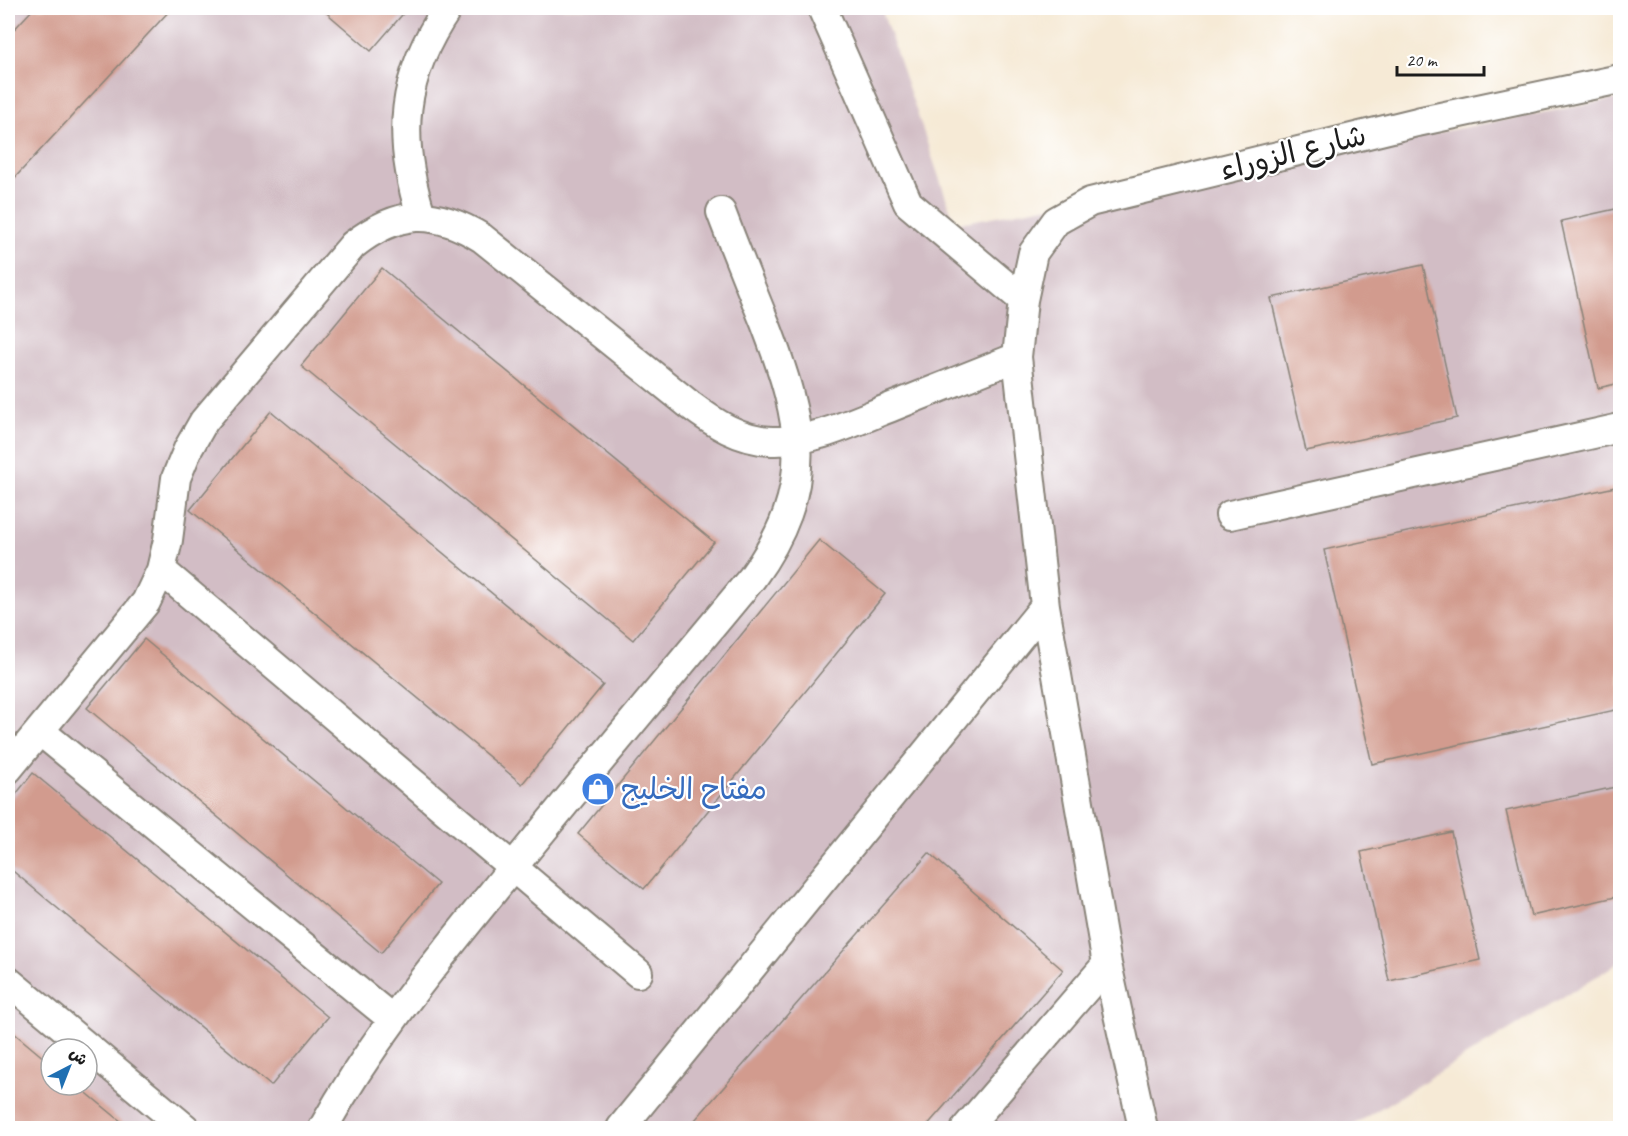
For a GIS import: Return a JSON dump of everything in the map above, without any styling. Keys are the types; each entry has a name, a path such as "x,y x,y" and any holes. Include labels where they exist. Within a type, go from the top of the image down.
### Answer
{"street":[{"path":"421,215 409,179 404,142 407,104 415,67 431,32 448,8"},
{"path":"822,8 908,203 1023,300"},
{"name":"شارع الزوراء","path":"1143,1128 1107,964 1045,606 1017,357 1023,300 1033,254 1056,221 1090,201 1417,122 1620,79"},
{"path":"323,1128 360,1064 391,1018 769,554 783,528 792,499 797,470 798,440 794,409 786,378 721,212"},
{"path":"8,769 146,602 161,570 168,540 176,478 188,449 204,422 353,245 382,226 421,215 462,226 482,238 713,423 740,435 770,441 798,440 833,430 1017,357"},
{"path":"1230,515 1620,428"},
{"path":"161,570 638,973"},
{"path":"621,1128 1045,606"},
{"path":"40,731 391,1018"},
{"path":"966,1128 1107,964"},
{"path":"8,981 185,1128"}],"shaded area":[{"path":"8,8 881,8 955,224 1620,98 1620,962 1348,1128 8,1128"}],"building":[{"path":"34,8 172,8 8,185 8,36"},
{"path":"321,8 408,8 371,51"},
{"path":"1620,208 1620,383 1598,388 1561,221"},
{"path":"1423,265 1457,418 1306,451 1271,298"},
{"path":"382,268 714,542 633,640 301,366"},
{"path":"271,411 603,685 522,784 190,510"},
{"path":"1620,486 1620,709 1372,764 1324,550"},
{"path":"819,540 885,594 644,889 578,834"},
{"path":"144,639 438,884 381,953 87,708"},
{"path":"33,773 328,1017 271,1086 8,867 8,804"},
{"path":"1620,786 1620,896 1531,916 1506,811"},
{"path":"1451,832 1480,960 1389,981 1361,852"},
{"path":"929,853 1063,970 925,1128 688,1128"},
{"path":"8,1028 39,1054 39,1097 92,1097 129,1128 8,1128"}],"place":[{"name":"مفتاح الخليج","path":"598,789"}]}
